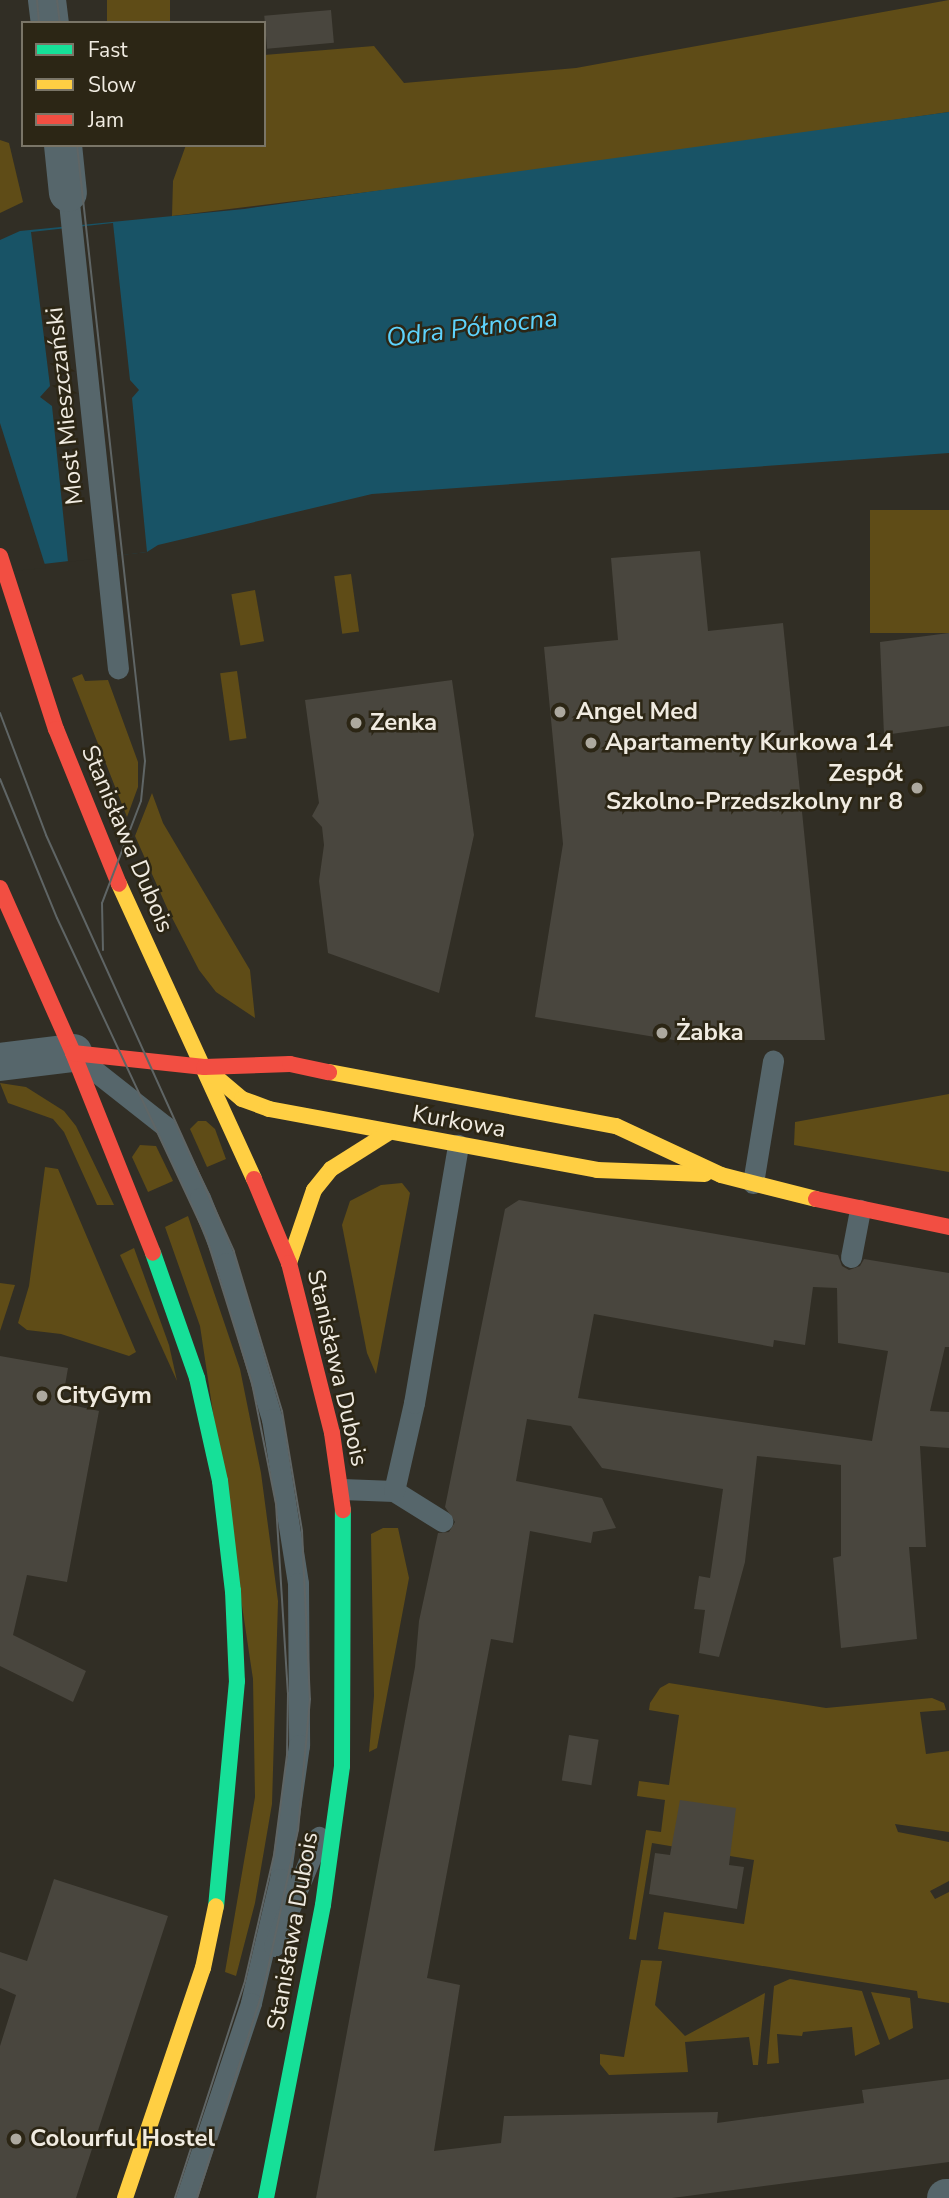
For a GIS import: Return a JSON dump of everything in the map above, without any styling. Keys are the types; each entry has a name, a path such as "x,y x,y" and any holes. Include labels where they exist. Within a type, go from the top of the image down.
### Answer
{"street":[{"path":"47,0 50,21"},
{"path":"63,147 70,210"},
{"name":"Stanisława Dubois","path":"0,556 56,729 112,869 204,1067 289,1263 309,1328 342,1489 346,1670 340,1783 323,1905 266,2198"},
{"path":"0,888 73,1053 162,1274 197,1378 220,1481 236,1631 235,1732 222,1877 203,1968 125,2198"},
{"path":"0,1062 73,1053"},
{"name":"Kurkowa","path":"73,1053 204,1067 290,1064 616,1126 721,1175 860,1210 949,1227"},
{"name":"Kurkowa","path":"204,1067 242,1099 269,1109 607,1172 721,1175"},
{"path":"289,1263 314,1190 331,1169 388,1133"}],"lane":[{"name":"Most Mieszczański","path":"70,210 118,668"},
{"path":"73,1053 165,1126 172,1136 226,1263 272,1419 298,1583 299,1745 280,1879 251,2003"},
{"path":"753,1183 773,1061"},
{"path":"394,1491 414,1403 458,1145"},
{"path":"851,1257 860,1210"},
{"path":"342,1489 394,1491 442,1521"},
{"path":"186,2198 251,2003 340,1783"}],"shaded area":[{"path":"107,0 170,0 170,21 107,21"},
{"path":"949,0 949,112 525,173 172,216 173,181 185,147 266,147 266,55 374,46 404,83 576,68"},
{"path":"0,140 9,143 23,202 0,213"},
{"path":"870,510 949,510 949,633 870,633"},
{"path":"351,574 359,631 342,634 334,576"},
{"path":"255,590 264,641 240,645 231,594"},
{"path":"237,671 246,738 230,741 220,673"},
{"path":"82,674 85,681 108,680 138,762 138,787 127,817 72,678"},
{"path":"152,793 163,823 250,970 255,1018 216,992 199,970 168,910 135,836"},
{"path":"0,1083 26,1087 64,1111 76,1126 114,1205 97,1205 64,1132 53,1119 8,1103"},
{"path":"949,1094 949,1172 794,1145 795,1122"},
{"path":"198,1121 206,1121 215,1129 226,1159 207,1167 190,1129"},
{"path":"140,1145 156,1146 173,1181 148,1192 132,1157"},
{"path":"45,1167 58,1169 136,1352 129,1356 61,1334 27,1330 18,1323 29,1286"},
{"path":"402,1183 410,1193 376,1374 367,1353 342,1225 350,1201 381,1185"},
{"path":"188,1216 240,1369 261,1473 278,1601 272,1804 255,1903 236,1976 225,1972 255,1797 253,1679 200,1326 165,1227"},
{"path":"134,1248 169,1345 177,1381 120,1255"},
{"path":"0,1283 15,1285 0,1331"},
{"path":"383,1528 398,1528 409,1578 377,1748 369,1752 374,1696 371,1534"},
{"path":"669,1683 826,1708 932,1698 944,1703 946,1710 920,1712 926,1754 949,1751 949,1832 895,1824 898,1832 949,1842 949,1881 930,1891 935,1899 949,1892 949,2003 918,1998 917,1991 658,1949 664,1912 744,1924 754,1860 652,1843 636,1940 629,1939 646,1830 661,1832 665,1800 637,1796 639,1781 669,1785 679,1715 649,1710 650,1703 660,1688"},
{"path":"641,1960 662,1961 655,2005 685,2036 765,1993 758,2065 753,2065 749,2037 685,2042 688,2072 609,2075 600,2064 600,2054 624,2057"},
{"path":"790,1979 862,1991 880,2044 855,2056 852,2027 803,2032 802,2036 777,2034 779,2063 767,2064 774,1986"},
{"path":"871,1992 910,1998 913,2028 889,2040"}],"water":[{"name":"Odra Północna","path":"949,112 949,453 372,494 158,545 147,552 0,569 0,240 20,231 244,209"}],"pier":[{"path":"113,223 130,380 139,390 132,398 147,552 68,562 52,406 40,397 50,386 31,232"},
{"path":"0,423 46,568 0,572"}],"building":[{"path":"331,10 334,43 267,49 264,16"},
{"name":"Apartamenty Kurkowa 14","path":"700,551 708,631 783,623 825,1040 673,1040 535,1017 563,844 544,647 618,640 611,558"},
{"path":"949,633 949,726 884,735 880,642"},
{"path":"452,680 474,835 439,993 328,953 319,881 324,845 322,827 312,816 319,803 305,700"},
{"path":"519,1200 838,1255 842,1266 849,1270 860,1266 864,1259 949,1273 949,1347 945,1347 930,1411 949,1412 949,1448 920,1446 926,1547 909,1547 917,1639 841,1648 833,1558 841,1556 841,1465 757,1456 745,1562 719,1657 699,1653 705,1610 694,1609 699,1576 710,1578 723,1489 602,1468 571,1426 527,1419 516,1481 602,1498 616,1528 593,1532 591,1543 530,1531 513,1643 491,1639 427,1978 460,1985 434,2151 501,2143 504,2116 718,2112 717,2123 864,2103 862,2090 949,2079 949,2162 672,2198 316,2198 415,1667 419,1621 438,1533 449,1532 455,1522 445,1507 505,1209","holes":["813,1287 837,1288 838,1343 888,1351 872,1441 578,1398 594,1314 773,1347 774,1340 805,1345"]},
{"path":"0,1356 68,1368 62,1403 99,1411 67,1582 27,1575 13,1635 86,1671 73,1702 0,1666"},
{"path":"569,1735 599,1740 591,1785 562,1780"},
{"path":"680,1800 736,1808 729,1865 744,1867 737,1909 649,1894 655,1853 670,1855"},
{"path":"54,1879 168,1916 76,2198 0,2198 0,2046 16,1995 0,1988 0,1952 27,1961"}],"tram line":[{"path":"37,0 39,21"},
{"path":"57,0 60,21"},
{"path":"77,147 145,761 141,801 102,903 103,950"},
{"path":"0,713 46,835 234,1252 282,1411 302,1531 310,1699 298,1830 264,1987 197,2198"},
{"path":"0,779 57,918 206,1236 252,1383 276,1504 288,1693 287,1755 274,1855 245,1981 175,2198"}],"traffic: fast":[{"path":"153,1253 197,1378 220,1481 233,1591 237,1681 216,1906"},
{"path":"266,2198 323,1905 342,1766 343,1510"}],"traffic: slow":[{"path":"119,884 254,1179"},
{"path":"209,1071 242,1099 269,1109 597,1170 705,1174"},
{"path":"329,1072 616,1126 721,1175 816,1199"},
{"path":"289,1263 314,1190 331,1169 388,1133"},
{"path":"125,2198 203,1968 216,1906"}],"traffic: jam":[{"path":"0,556 56,729 119,884"},
{"path":"0,888 73,1053 153,1253"},
{"path":"73,1053 204,1067 290,1064 329,1072"},
{"path":"254,1179 289,1263 332,1433 343,1510"},
{"path":"816,1199 949,1227"}],"place":[{"name":"Angel Med","path":"560,712"},
{"name":"Zenka","path":"356,723"},
{"name":"Apartamenty Kurkowa 14","path":"591,743"},
{"name":"Zespół Szkolno-Przedszkolny nr 8","path":"917,788"},
{"name":"Żabka","path":"662,1033"},
{"name":"CityGym","path":"42,1396"},
{"name":"Colourful Hostel","path":"16,2139"}]}
